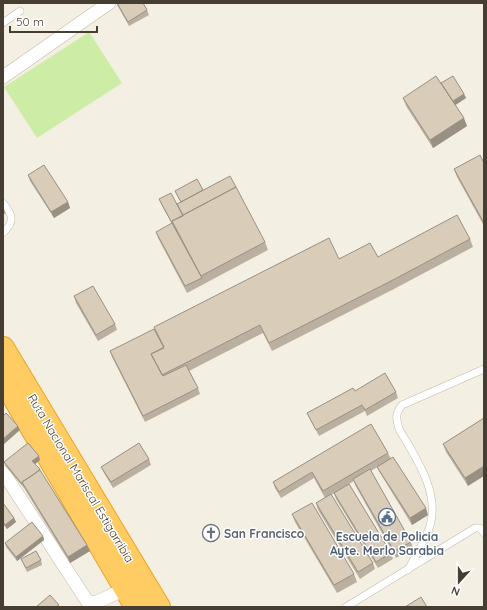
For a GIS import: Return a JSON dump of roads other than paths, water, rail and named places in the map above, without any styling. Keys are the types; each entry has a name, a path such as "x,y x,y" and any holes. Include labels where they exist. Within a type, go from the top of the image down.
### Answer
{"highway":[{"name":"Ruta Nacional Mariscal Estigarribia","path":"3,348 159,607"},
{"name":"Ruta Nacional Mariscal Estigarribia","path":"3,379 130,598"}],"street":[{"path":"3,77 109,3"},
{"path":"3,472 87,601 95,603 130,598"}],"lane":[{"path":"3,23 20,11"},
{"path":"3,203 12,218 9,226 3,233"},
{"path":"408,570 423,543 430,524 432,505 429,485 399,429 397,411 402,405 484,369"},
{"path":"346,607 474,528 480,528 484,533"}],"place":[{"name":"Escuela de Policia Ayte. Merlo Sarabia","path":"387,517"},
{"name":"San Francisco","path":"211,533"}]}
